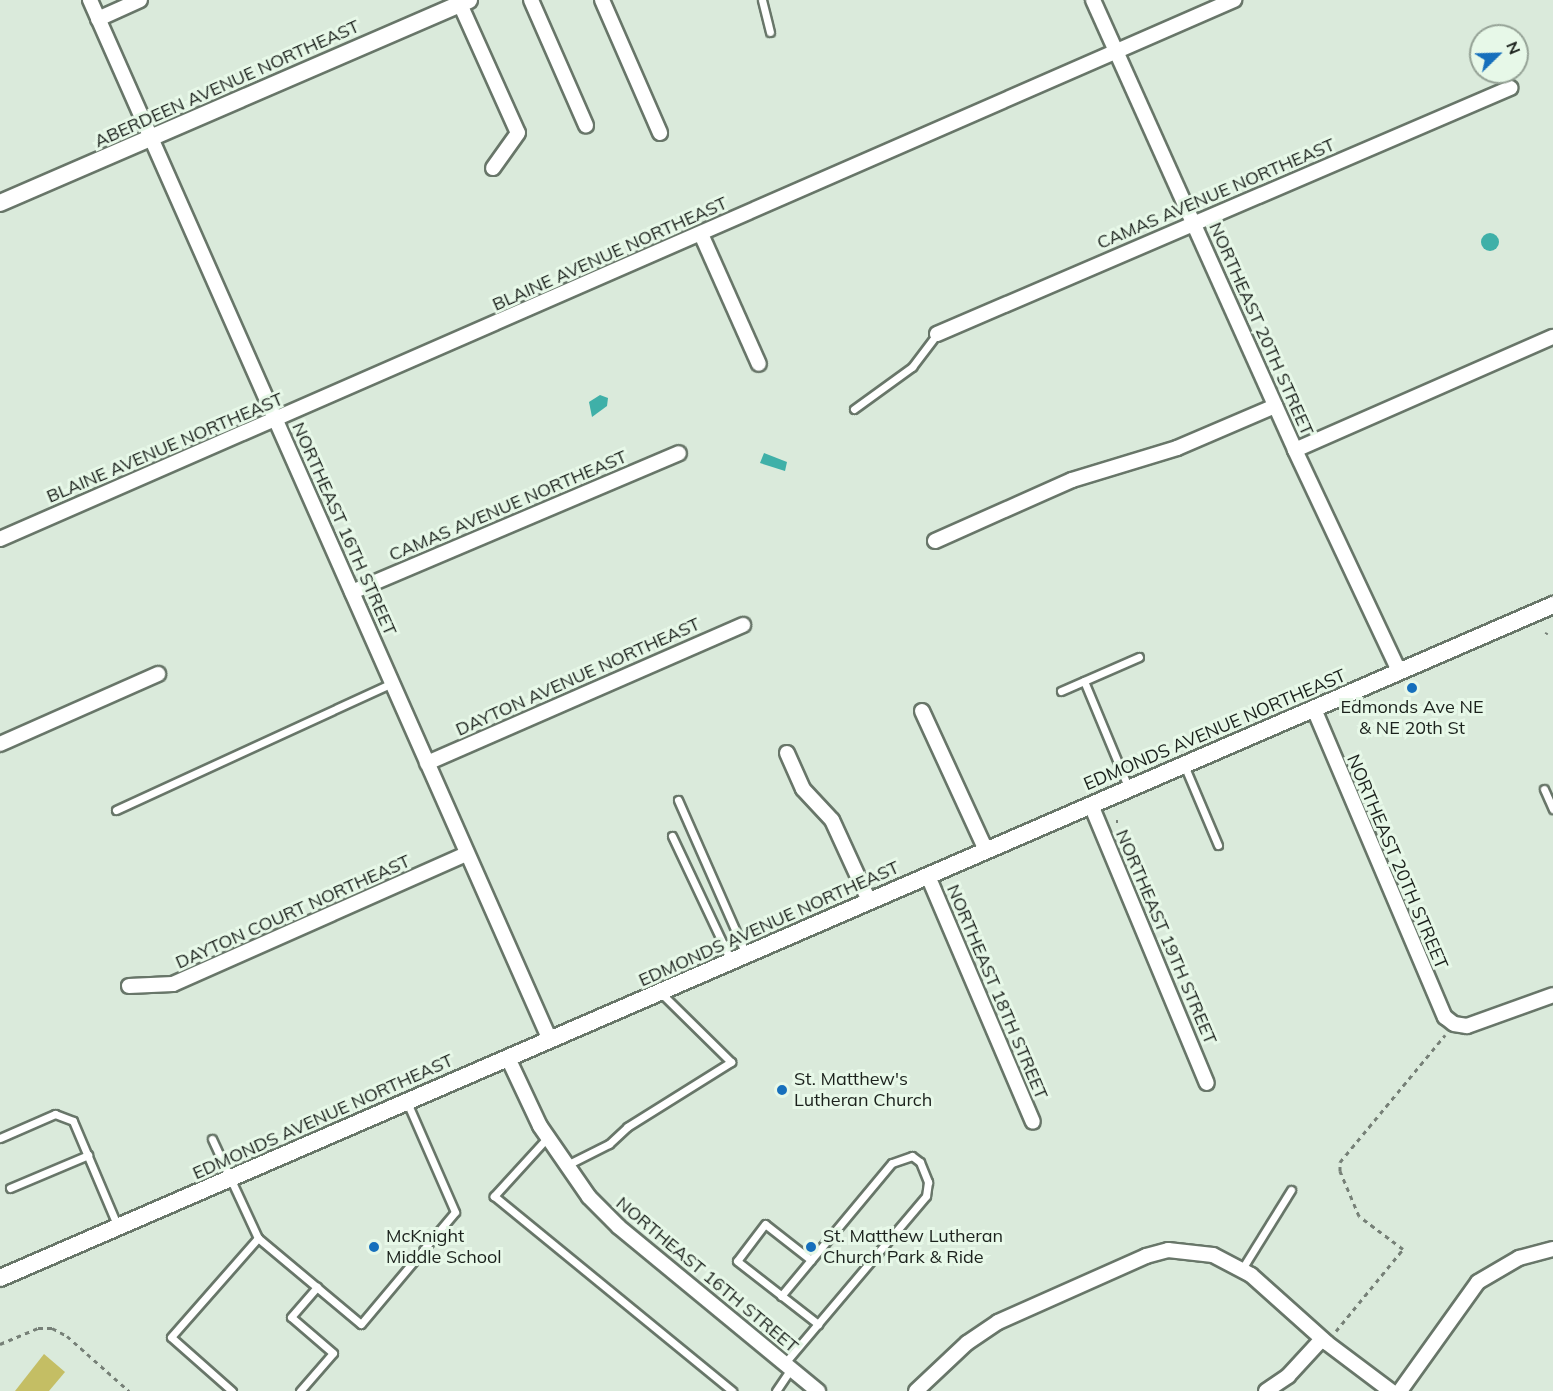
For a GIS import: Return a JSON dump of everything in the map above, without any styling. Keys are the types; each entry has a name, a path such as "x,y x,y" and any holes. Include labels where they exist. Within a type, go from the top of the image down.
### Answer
{"street":[{"name":"NORTHEAST 16TH STREET","path":"90,0 550,1040"},
{"path":"98,19 140,0"},
{"path":"531,0 586,125"},
{"path":"603,0 660,133"},
{"name":"NORTHEAST 20TH STREET","path":"1093,0 1294,450 1399,671"},
{"name":"BLAINE AVENUE NORTHEAST","path":"0,539 1234,0"},
{"path":"465,2 518,133 493,168"},
{"name":"ABERDEEN AVENUE NORTHEAST","path":"0,203 465,2"},
{"name":"CAMAS AVENUE NORTHEAST","path":"938,334 1509,88"},
{"path":"701,234 759,364"},
{"path":"1294,450 1553,337"},
{"path":"935,541 1072,480 1177,448 1275,406"},
{"name":"CAMAS AVENUE NORTHEAST","path":"352,592 679,453"},
{"name":"EDMONDS AVENUE NORTHEAST","path":"0,1278 1553,605"},
{"name":"DAYTON AVENUE NORTHEAST","path":"428,763 743,625"},
{"path":"0,744 158,674"},
{"name":"NORTHEAST 20TH STREET","path":"1314,709 1439,1007 1454,1024"},
{"path":"922,711 986,850"},
{"path":"787,753 803,789 832,820 869,901"},
{"name":"NORTHEAST 19TH STREET","path":"1091,805 1207,1083"},
{"name":"DAYTON COURT NORTHEAST","path":"129,986 173,984 467,854"},
{"name":"NORTHEAST 18TH STREET","path":"928,876 1034,1122"},
{"path":"1454,1024 1485,1023 1553,995"},
{"name":"NORTHEAST 16TH STREET","path":"508,1058 547,1138 565,1166 619,1227 818,1391"},
{"path":"1400,1391 1478,1282 1519,1258 1553,1249"},
{"path":"916,1391 967,1343 998,1322 1146,1256 1191,1250 1213,1255 1242,1269 1325,1341 1391,1391"},
{"path":"1266,1391 1288,1376 1325,1341"}],"lane":[{"path":"762,0 770,32"},
{"path":"854,409 912,367 938,334"},
{"path":"1061,690 1139,657"},
{"path":"1084,681 1129,789"},
{"path":"116,810 392,683"},
{"path":"1184,765 1218,845"},
{"path":"1544,789 1553,809"},
{"path":"678,800 739,958"},
{"path":"672,836 739,958"},
{"path":"565,1166 609,1144 627,1127 731,1062 660,992"},
{"path":"212,1139 258,1238 361,1324 455,1212 407,1102"},
{"path":"0,1138 55,1114 65,1115 73,1121 118,1227"},
{"path":"547,1138 494,1196 732,1391"},
{"path":"10,1188 88,1155"},
{"path":"776,1391 788,1366 818,1324 926,1196 928,1182 920,1162 912,1156 892,1163 781,1296"},
{"path":"1242,1269 1291,1190"},
{"path":"811,1260 765,1224 736,1261 818,1324"},
{"path":"232,1391 171,1337 258,1238"},
{"path":"300,1391 333,1353 291,1317 317,1287"}],"path":[{"path":"1325,1341 1403,1249 1355,1210 1340,1162 1454,1024"},
{"path":"0,1344 38,1328 52,1328 67,1336 129,1391"}],"shaded area":[{"path":"44,1354 65,1372 49,1391 15,1391"}],"water":[{"path":"1490,233 1496,236 1499,242 1496,248 1490,251 1484,248 1481,242 1484,236"},
{"path":"600,395 608,398 607,406 592,417 589,402"},
{"path":"764,453 787,462 785,471 760,463"}],"place":[{"name":"Edmonds Ave NE & NE 20th St","path":"1412,688"},
{"name":"St. Matthew's Lutheran Church","path":"782,1090"},
{"name":"McKnight Middle School","path":"374,1247"},
{"name":"St. Matthew Lutheran Church Park & Ride","path":"811,1247"}]}
